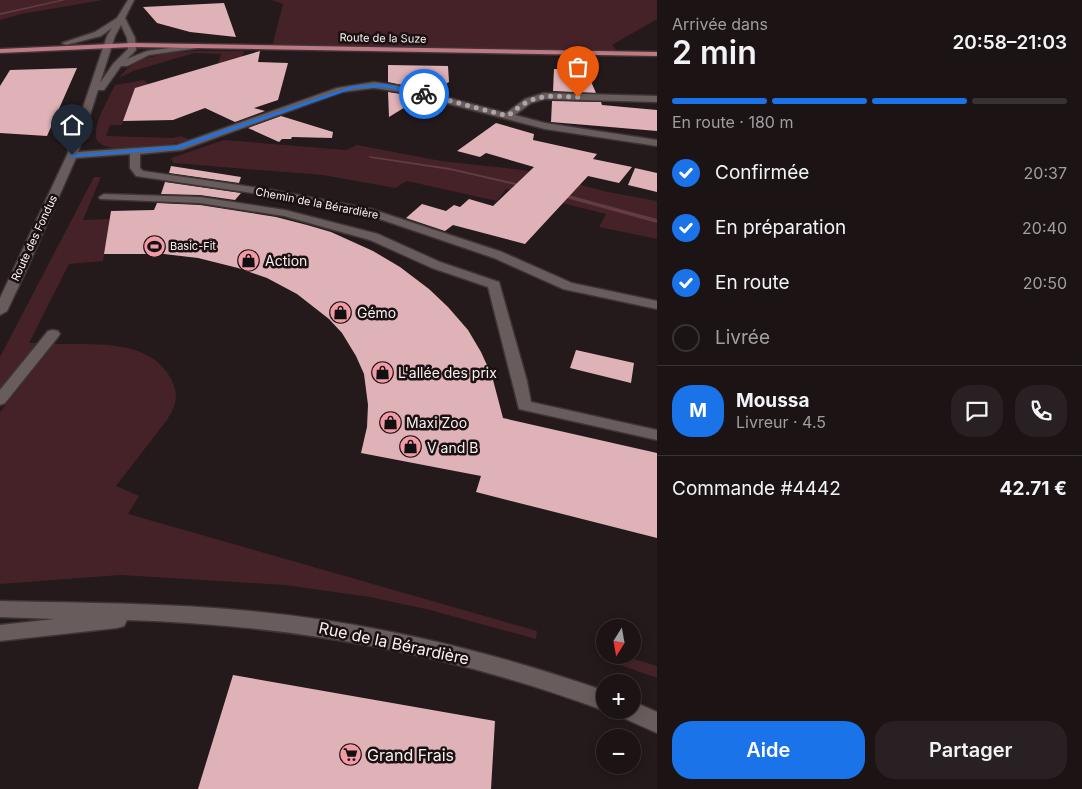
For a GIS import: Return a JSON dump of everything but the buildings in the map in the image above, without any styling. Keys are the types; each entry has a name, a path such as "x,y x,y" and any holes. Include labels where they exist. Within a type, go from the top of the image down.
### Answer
{"main road":[{"name":"Route de la Suze","path":"0,47 66,43 657,54"},
{"name":"Route de la Suze","path":"0,51 108,45"}],"street":[{"name":"Route des Fondus","path":"0,311 72,155 108,45 131,0"},
{"path":"66,43 98,34 121,18 133,45"},
{"name":"Route des Fondus","path":"88,109 112,72 131,53 133,45"},
{"name":"Route des Fondus","path":"112,72 147,53 175,48 206,46"},
{"path":"72,155 178,148 355,87 374,85 396,88 545,126 657,143"},
{"path":"508,116 528,100 544,96 657,99"},
{"name":"Chemin de la Bérardière","path":"135,151 135,168 140,174 268,192 367,211 498,255 568,286 657,305"},
{"path":"104,196 200,200 284,213 374,237 436,265 494,285 520,381 524,405 657,435"},
{"path":"0,400 52,334"},
{"name":"Rue de la Bérardière","path":"0,610 178,614 331,628 418,645 540,677 596,698"},
{"name":"Rue de la Bérardière","path":"0,633 178,614"},
{"path":"641,716 657,723"}],"shaded area":[{"path":"0,0 103,0 21,14 0,20"},
{"path":"271,0 657,0 657,19 612,45 619,53 272,47 283,4"},
{"path":"198,51 244,51 231,94 132,97 122,125 110,125 106,136 173,138 181,136 190,140 154,147 137,148 109,147 99,143 96,130 102,110 115,85 144,80 157,92 223,63 218,63 221,54 194,53 133,71 119,78 126,70 144,59 155,56"},
{"path":"224,140 346,150 357,145 441,161 523,170 608,192 657,201 657,239 599,227 606,214 506,189 497,201 407,181 395,188 323,175 173,163 171,158"},
{"path":"94,177 101,177 83,220 110,219 103,261 69,264 29,343 38,343 0,392 0,357"},
{"path":"54,344 104,345 136,351 151,357 163,367 172,381 176,396 170,415 116,486 139,496 128,514 537,631 536,639 430,610 370,597 285,585 120,575 0,584 0,412"},
{"path":"641,661 657,666 657,678 617,664 641,664"}],"waterway":[{"path":"0,14 64,0"},
{"path":"371,157 450,169 524,186"},
{"path":"561,195 657,221"}],"way so far":[{"path":"424,94 508,116 528,100 544,96 578,97"}],"place":[{"name":"Basic-Fit","path":"154,246"},
{"name":"Action","path":"249,260"},
{"name":"Gémo","path":"341,312"},
{"name":"L'allée des prix","path":"382,372"},
{"name":"Maxi Zoo","path":"390,422"},
{"name":"V and B","path":"411,447"},
{"name":"Grand Frais","path":"351,755"}],"route":[{"path":"72,155 178,148 340,90 355,87 385,86 424,94"}]}
